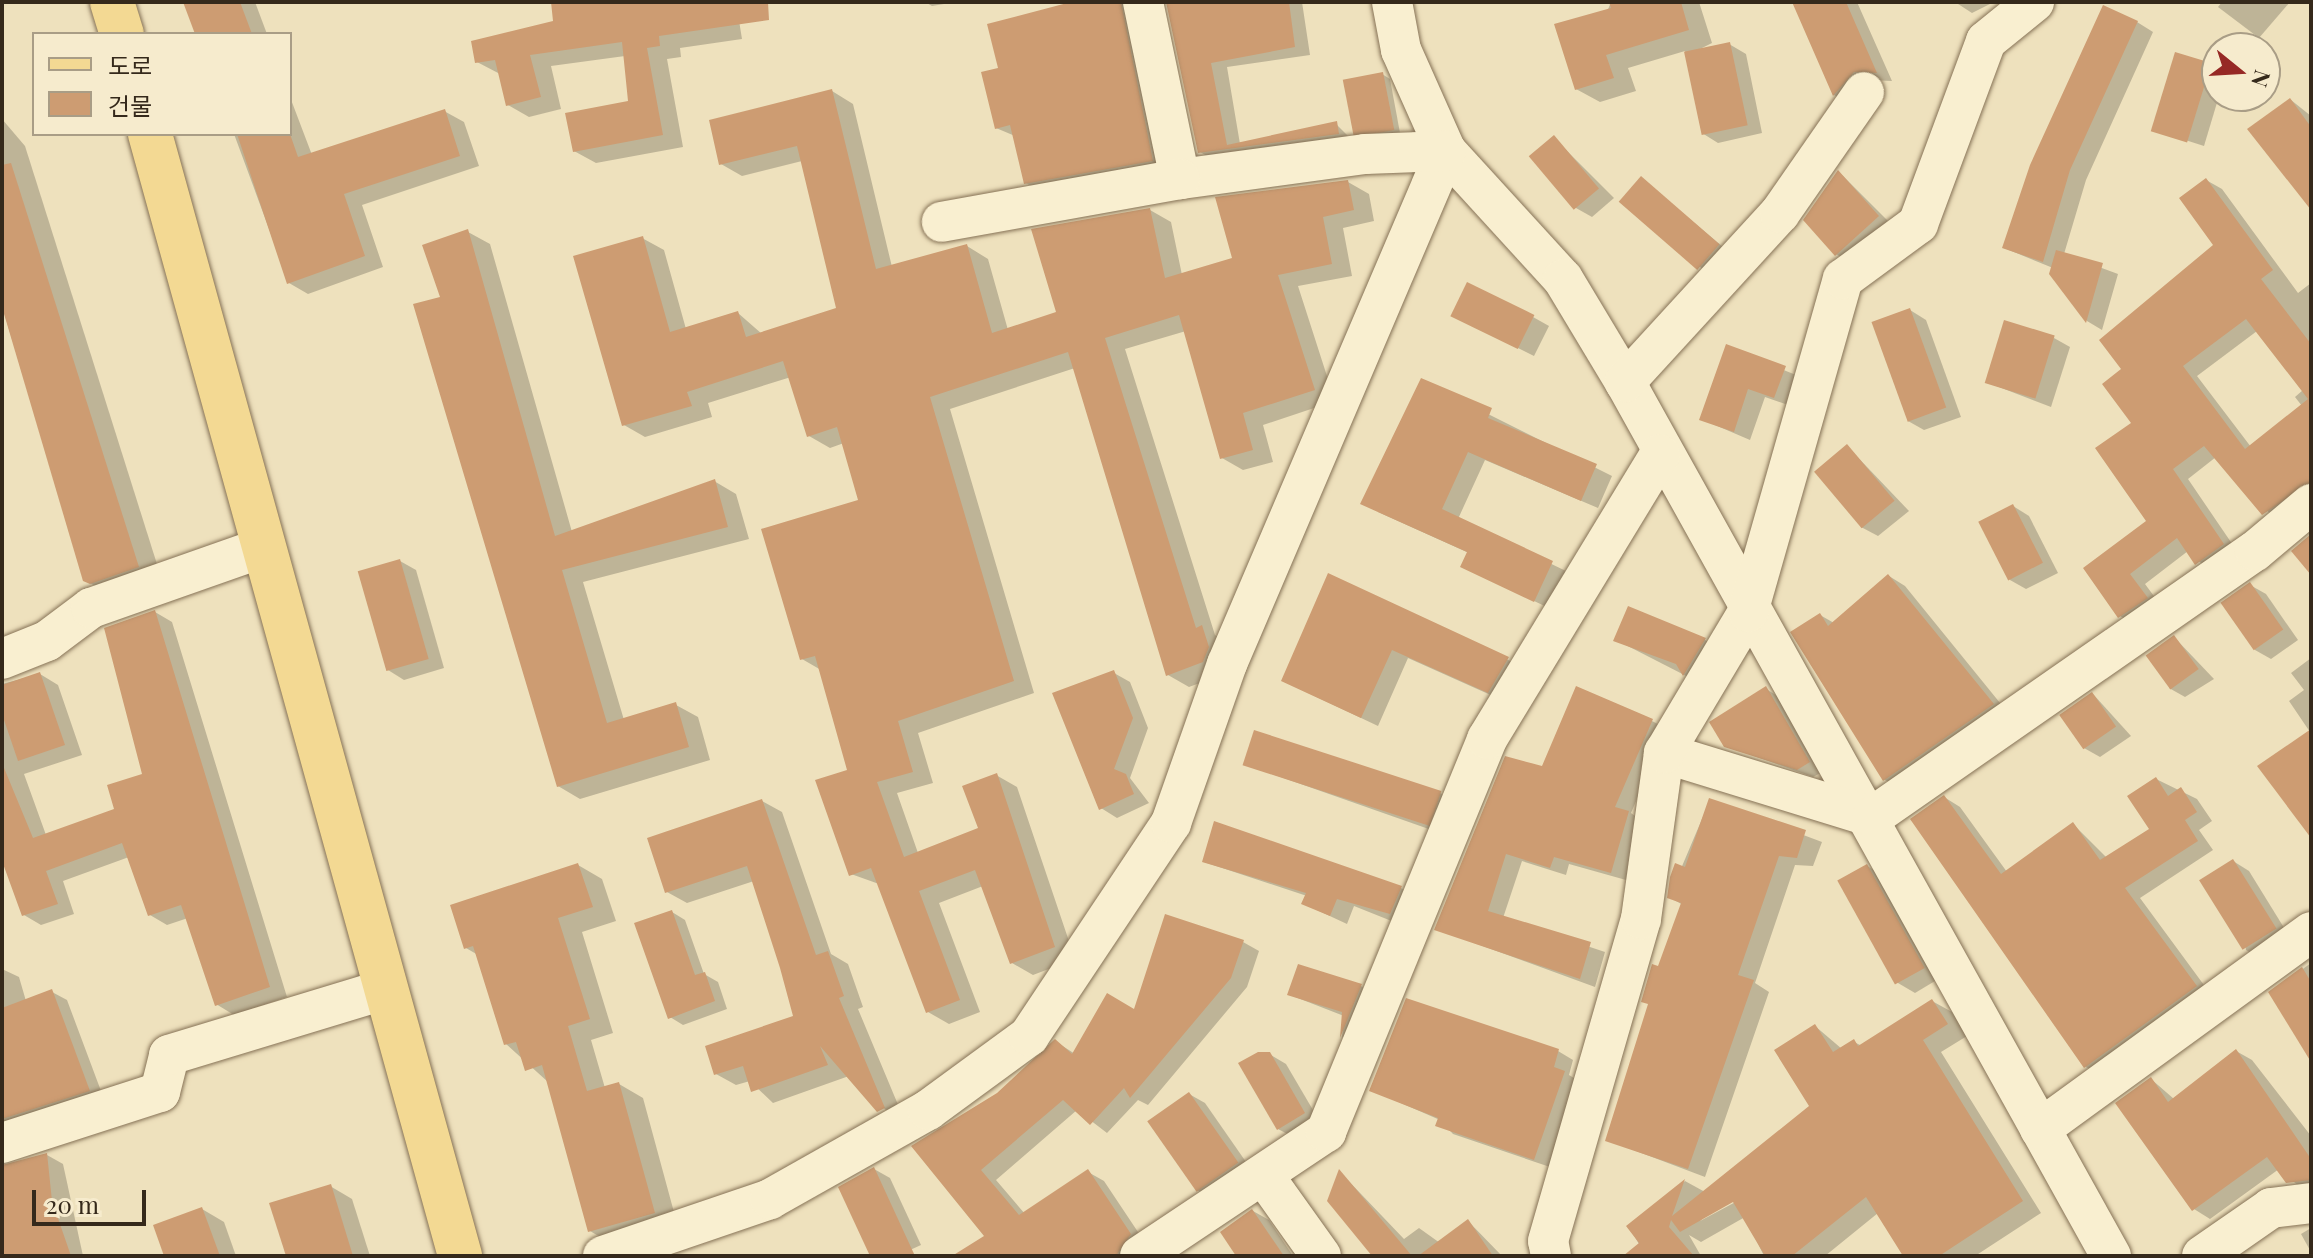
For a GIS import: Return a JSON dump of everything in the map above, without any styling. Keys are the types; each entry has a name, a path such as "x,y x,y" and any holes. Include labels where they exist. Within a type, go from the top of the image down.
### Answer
{"main road":[{"path":"112,2 121,32"},
{"path":"151,136 460,1256"}],"street":[{"path":"1143,2 1180,179"},
{"path":"1392,2 1401,50 1446,151 1563,279 1625,382 1660,454 1748,612 1872,817 2111,1256"},
{"path":"1551,1256 1548,1241 1641,919 1664,753 1748,612 1843,279 1918,224 1986,41 2034,2"},
{"path":"1625,382 1780,213 1864,92"},
{"path":"942,222 1180,179 1365,154 1446,151"},
{"path":"603,1256 770,1199 928,1110 1029,1036 1171,823 1227,664 1446,151"},
{"path":"1140,1256 1326,1132 1338,1111 1487,739 1660,454"},
{"path":"1872,817 2255,551 2311,504"},
{"path":"2,659 47,641 91,608 264,547"},
{"path":"1664,753 1872,817"},
{"path":"2040,1129 2311,932"},
{"path":"2,1143 160,1092 169,1055 386,989"},
{"path":"1264,1176 1321,1256"},
{"path":"2202,1256 2271,1208 2311,1203"}],"building":[{"path":"183,2 240,2 251,32 194,32"},
{"path":"551,2 768,2 769,20 659,36 660,46 647,48 663,135 573,152 565,113 628,101 622,42 530,55 541,97 506,106 495,60 475,63 471,41 553,21"},
{"path":"1071,2 1121,2 1153,161 1024,184 1010,125 995,129 981,72 998,68 987,24"},
{"path":"1166,2 1289,2 1295,47 1211,63 1227,145 1337,121 1339,134 1198,153"},
{"path":"1609,2 1681,2 1689,30 1606,55 1614,78 1575,90 1554,24 1611,8"},
{"path":"1792,2 1846,2 1877,73 1854,72 1833,96"},
{"path":"2103,5 2138,21 2070,170 2043,262 2002,248 2030,165"},
{"path":"1730,42 1748,125 1702,135 1684,52"},
{"path":"2175,52 2201,60 2201,97 2187,142 2151,131"},
{"path":"1383,72 1394,130 1354,138 1343,80"},
{"path":"832,89 876,269 967,244 992,333 1056,312 1031,229 1150,208 1165,278 1232,258 1215,197 1348,180 1354,210 1323,217 1332,264 1278,275 1315,390 1243,413 1253,450 1220,459 1179,315 1105,338 1196,628 1202,625 1209,647 1203,662 1166,676 1068,352 930,397 1014,681 898,721 913,772 877,782 904,857 978,828 962,786 997,773 1055,947 1010,964 975,870 919,891 960,1000 926,1013 871,868 849,876 815,780 847,770 815,656 800,660 761,529 858,500 837,427 807,437 783,361 687,392 692,406 622,426 573,256 643,236 670,332 738,311 746,337 836,308 797,146 719,165 709,120"},
{"path":"2290,98 2311,127 2311,210 2247,129 2271,112 2281,112 2281,104"},
{"path":"445,109 460,156 344,194 365,256 287,284 238,136 291,136 298,157"},
{"path":"1554,135 1599,189 1574,210 1529,156"},
{"path":"11,163 139,567 90,584 83,581 2,307 2,165"},
{"path":"1838,170 1879,216 1835,256 1803,220"},
{"path":"1641,176 1719,244 1697,270 1619,202"},
{"path":"2206,178 2273,270 2261,279 2311,344 2311,482 2262,515 2204,446 2173,469 2224,544 2195,565 2177,538 2130,574 2148,598 2118,618 2083,568 2146,521 2095,448 2131,423 2102,384 2121,369 2099,340 2213,245 2179,198","holes":["2246,319 2308,399 2245,449 2183,366"]},
{"path":"468,229 555,536 715,479 728,527 562,570 607,723 676,702 689,747 557,787 413,304 440,297 422,245"},
{"path":"2056,250 2103,263 2086,323 2049,274"},
{"path":"1467,282 1534,315 1518,349 1450,316"},
{"path":"1910,308 1946,408 1908,422 1871,322"},
{"path":"2004,320 2055,335 2035,399 1985,383"},
{"path":"1726,344 1786,366 1774,398 1748,389 1734,432 1699,420"},
{"path":"1421,378 1492,408 1488,418 1597,464 1581,501 1468,452 1442,509 1553,561 1534,602 1460,567 1467,552 1360,504"},
{"path":"1847,444 1895,501 1862,528 1814,472"},
{"path":"2013,504 2043,563 2008,581 1978,522"},
{"path":"2311,534 2311,575 2291,551"},
{"path":"400,559 429,659 386,671 358,571"},
{"path":"1328,573 1509,657 1488,693 1392,650 1361,718 1281,681"},
{"path":"1888,574 1994,704 1883,781 1790,632 1820,613 1828,626"},
{"path":"2250,582 2283,630 2254,650 2221,603"},
{"path":"1628,606 1706,638 1683,676 1676,664 1613,641"},
{"path":"155,610 270,987 215,1006 181,905 148,916 122,843 46,871 58,904 22,916 2,861 2,763 33,838 114,809 107,785 142,774 104,628"},
{"path":"2174,635 2199,669 2170,690 2146,656"},
{"path":"1114,670 1133,718 1114,769 1126,774 1134,794 1099,810 1052,693"},
{"path":"40,672 65,745 18,761 2,714 2,685"},
{"path":"1576,686 1653,719 1615,807 1629,811 1611,873 1554,857 1550,868 1506,854 1488,911 1591,942 1580,979 1434,930 1505,756 1542,766"},
{"path":"1766,686 1810,762 1797,770 1724,747 1709,722"},
{"path":"2092,692 2116,726 2083,749 2059,715"},
{"path":"2311,729 2311,838 2257,766"},
{"path":"1254,730 1441,791 1430,826 1243,765"},
{"path":"2156,777 2168,796 2181,787 2197,812 2185,820 2198,841 2125,888 2197,986 2084,1068 1910,819 1944,795 2001,874 2073,822 2100,860 2149,829 2127,796"},
{"path":"1709,798 1806,830 1797,858 1779,856 1738,975 1754,980 1688,1169 1605,1141 1648,1004 1641,1002 1652,964 1658,966 1681,903 1667,898 1670,877 1675,863 1685,867"},
{"path":"762,799 816,955 828,951 844,996 839,998 885,1108 877,1112 820,1046 828,1065 751,1092 743,1066 714,1075 705,1046 793,1016 780,968 747,866 665,893 647,838"},
{"path":"1214,821 1402,886 1390,914 1337,899 1330,916 1301,904 1306,893 1202,862"},
{"path":"2233,859 2276,929 2243,950 2199,880"},
{"path":"578,863 593,907 558,918 590,1019 568,1026 587,1091 619,1082 655,1213 588,1232 542,1065 525,1071 516,1042 504,1045 473,946 464,949 450,905"},
{"path":"1867,864 1925,968 1895,985 1837,880"},
{"path":"672,910 695,975 705,972 715,1001 668,1019 634,923"},
{"path":"1165,914 1244,940 1231,978 1130,1098 1124,1088 1090,1125 1063,1100 981,1170 1019,1215 1088,1169 1131,1234 1116,1256 952,1256 984,1236 911,1146 997,1093 1055,1039 1072,1054 1107,993 1134,1009"},
{"path":"1298,964 1362,984 1340,1038 1342,1012 1287,995"},
{"path":"2302,967 2311,982 2311,1062 2268,992"},
{"path":"52,989 90,1091 2,1119 2,1008"},
{"path":"1406,998 1559,1049 1554,1067 1565,1071 1534,1160 1435,1126 1438,1118 1369,1091"},
{"path":"1932,999 1948,1024 1923,1040 2023,1201 1939,1256 1903,1256 1866,1197 1792,1256 1765,1256 1733,1202 1680,1232 1671,1220 1669,1227 1694,1256 1623,1256 1639,1243 1626,1226 1685,1179 1672,1216 1809,1106 1774,1050 1815,1024 1833,1052 1854,1039 1858,1046"},
{"path":"2236,1049 2311,1159 2311,1180 2286,1183 2267,1157 2192,1211 2115,1103 2151,1077 2168,1102"},
{"path":"1258,1052 1270,1052 1305,1113 1277,1130 1238,1063"},
{"path":"1189,1092 1238,1162 1197,1192 1147,1121"},
{"path":"47,1153 52,1201 71,1256 2,1256 2,1165"},
{"path":"874,1167 915,1256 870,1256 838,1187"},
{"path":"1339,1169 1412,1256 1372,1256 1327,1201"},
{"path":"331,1184 353,1256 286,1256 269,1203"},
{"path":"202,1207 220,1256 164,1256 153,1225"},
{"path":"1252,1209 1284,1256 1236,1256 1220,1232"},
{"path":"1468,1219 1493,1256 1418,1256"}]}
